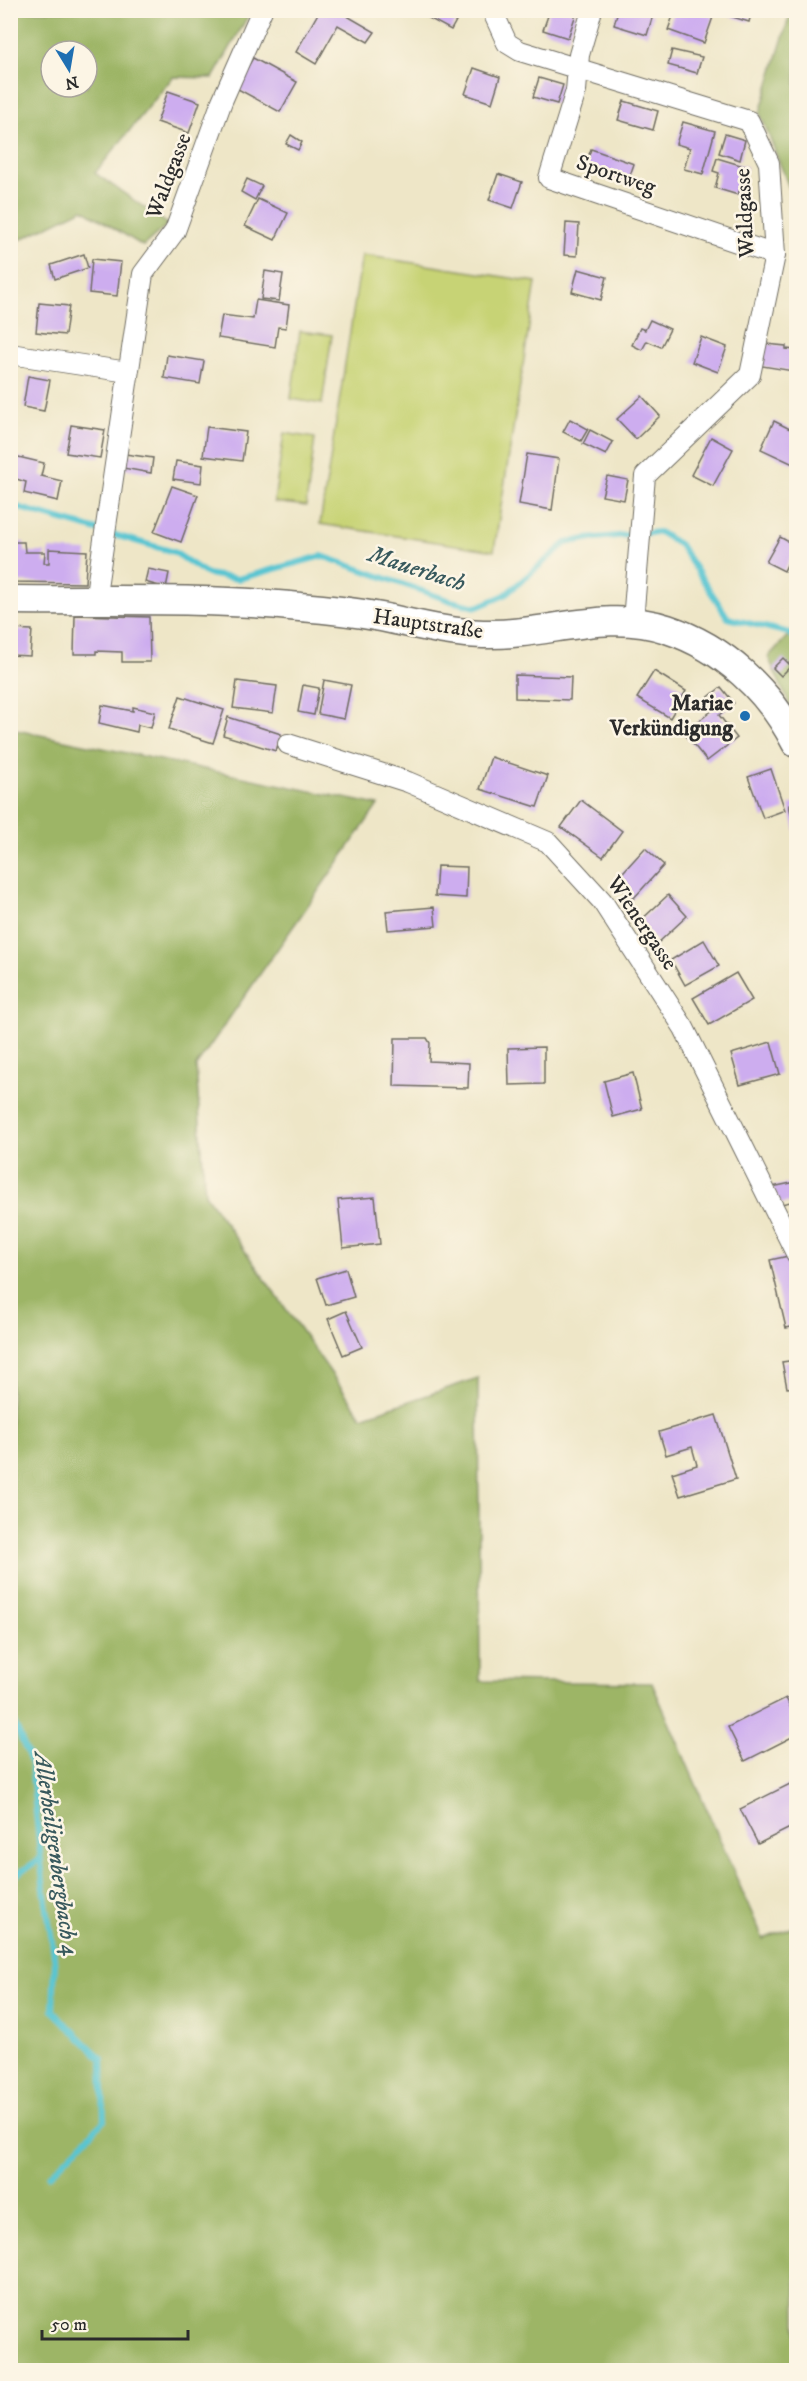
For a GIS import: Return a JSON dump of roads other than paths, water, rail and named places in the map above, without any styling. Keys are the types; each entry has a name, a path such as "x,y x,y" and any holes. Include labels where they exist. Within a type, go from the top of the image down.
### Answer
{"main road":[{"name":"Hauptstraße","path":"10,600 215,602 299,606 486,634 597,621 633,621 679,634 711,650 735,666 768,699 796,743"}],"street":[{"name":"Waldgasse","path":"95,601 143,274 175,231 222,101 262,10"},
{"name":"Waldgasse","path":"492,10 507,43 520,51 749,121 769,163 775,255 750,375 645,476 633,621"},
{"path":"577,70 592,10"},
{"name":"Sportweg","path":"577,70 576,91 549,178 775,255"},
{"path":"10,354 128,372"},
{"name":"Wienergasse","path":"288,744 408,782 548,842 602,900 684,1028 796,1253"}],"waterway":[{"name":"Mauerbach","path":"10,505 174,552 207,574 238,579 322,556 451,601 477,607 505,595 566,543 659,532 680,545 728,618 789,633 796,639"},
{"name":"Allerheiligenbergbach 4","path":"10,1713 31,1762 43,1882 55,1962 53,2011 102,2059 104,2121 49,2176"},
{"path":"10,1879 40,1859"}],"place":[{"name":"Mariae Verkündigung","path":"745,716"}]}
